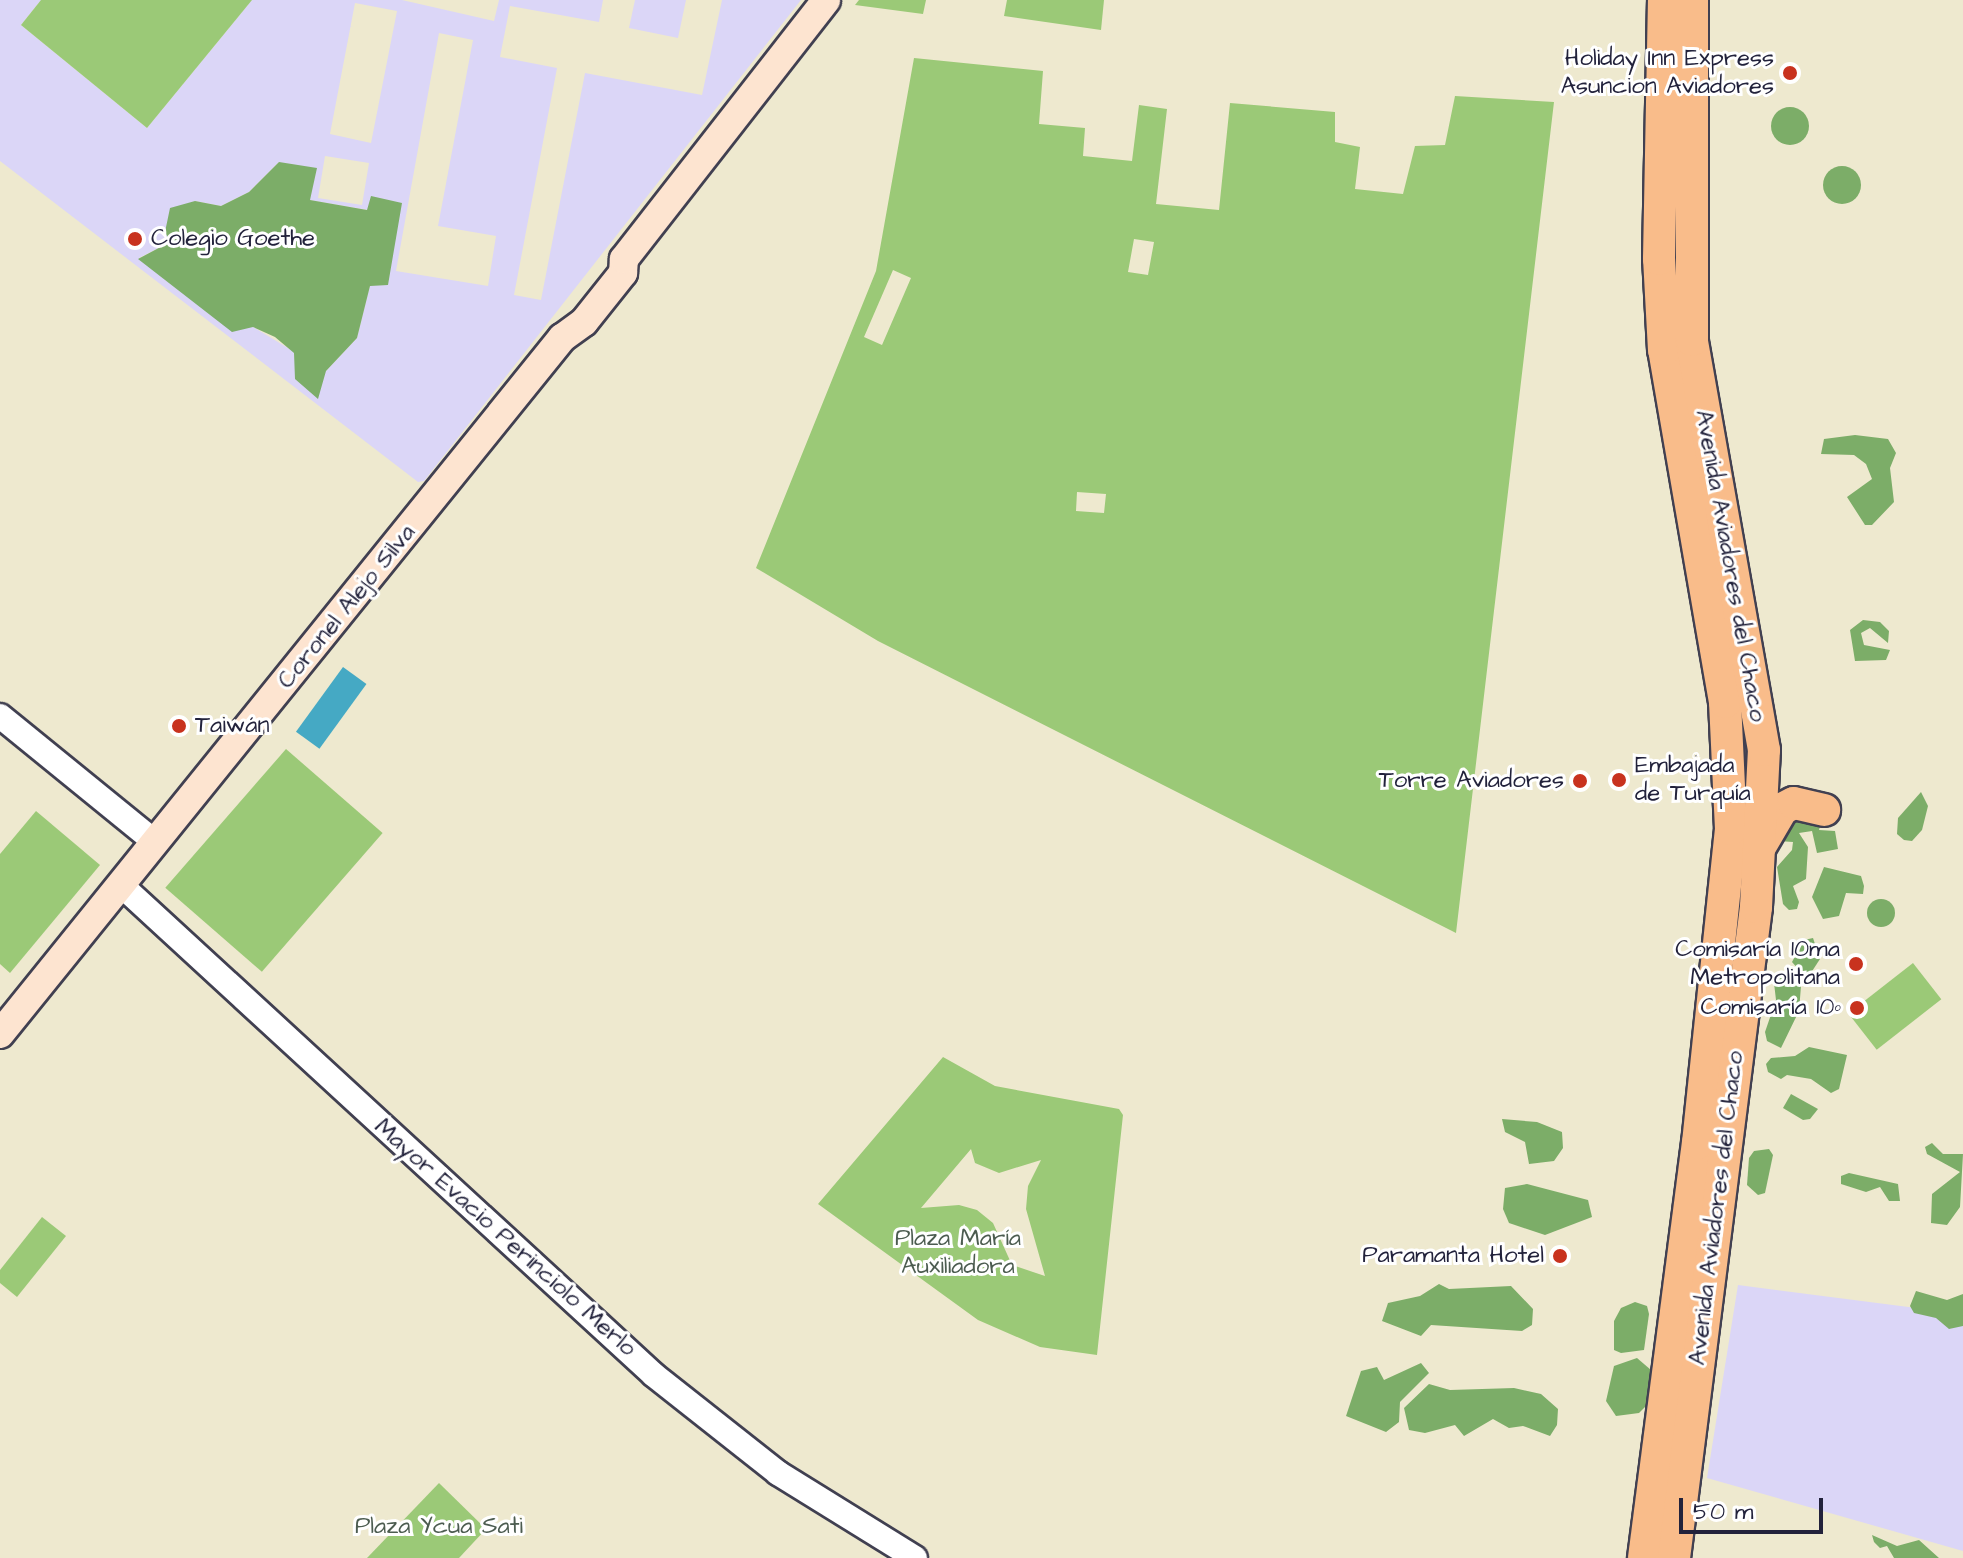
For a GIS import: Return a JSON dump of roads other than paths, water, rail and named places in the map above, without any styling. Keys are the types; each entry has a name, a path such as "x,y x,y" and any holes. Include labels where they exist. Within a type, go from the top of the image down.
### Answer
{"highway":[{"name":"Avenida Aviadores del Chaco","path":"1664,0 1659,259 1664,350 1731,752 1728,886 1674,1558"},
{"name":"Avenida Aviadores del Chaco","path":"1644,1558 1700,1229 1759,848 1764,750 1692,340 1692,0"},
{"path":"1759,848 1782,809 1794,803 1824,810"}],"main road":[{"name":"Coronel Alejo Silva","path":"0,1034 572,327 573,313 611,262 624,259 826,0"}],"street":[{"path":"0,716 156,843"},
{"name":"Mayor Evacio Perinciolo Merlo","path":"121,885 654,1375 778,1473 915,1558"}],"water":[{"path":"343,667 366,684 319,749 296,732"}],"place":[{"name":"Holiday Inn Express Asuncion Aviadores","path":"1790,73"},
{"name":"Colegio Goethe","path":"135,239"},
{"name":"Taiwán","path":"179,726"},
{"name":"Embajada de Turquía","path":"1619,780"},
{"name":"Torre Aviadores","path":"1580,781"},
{"name":"Comisaría 10ma Metropolitana","path":"1856,964"},
{"name":"Comisaría 10º","path":"1857,1008"},
{"name":"Paramanta Hotel","path":"1560,1256"}],"park label":[{"name":"Plaza María Auxiliadora","path":"958,1253"},
{"name":"Plaza Ycua Sati","path":"439,1527"}]}
